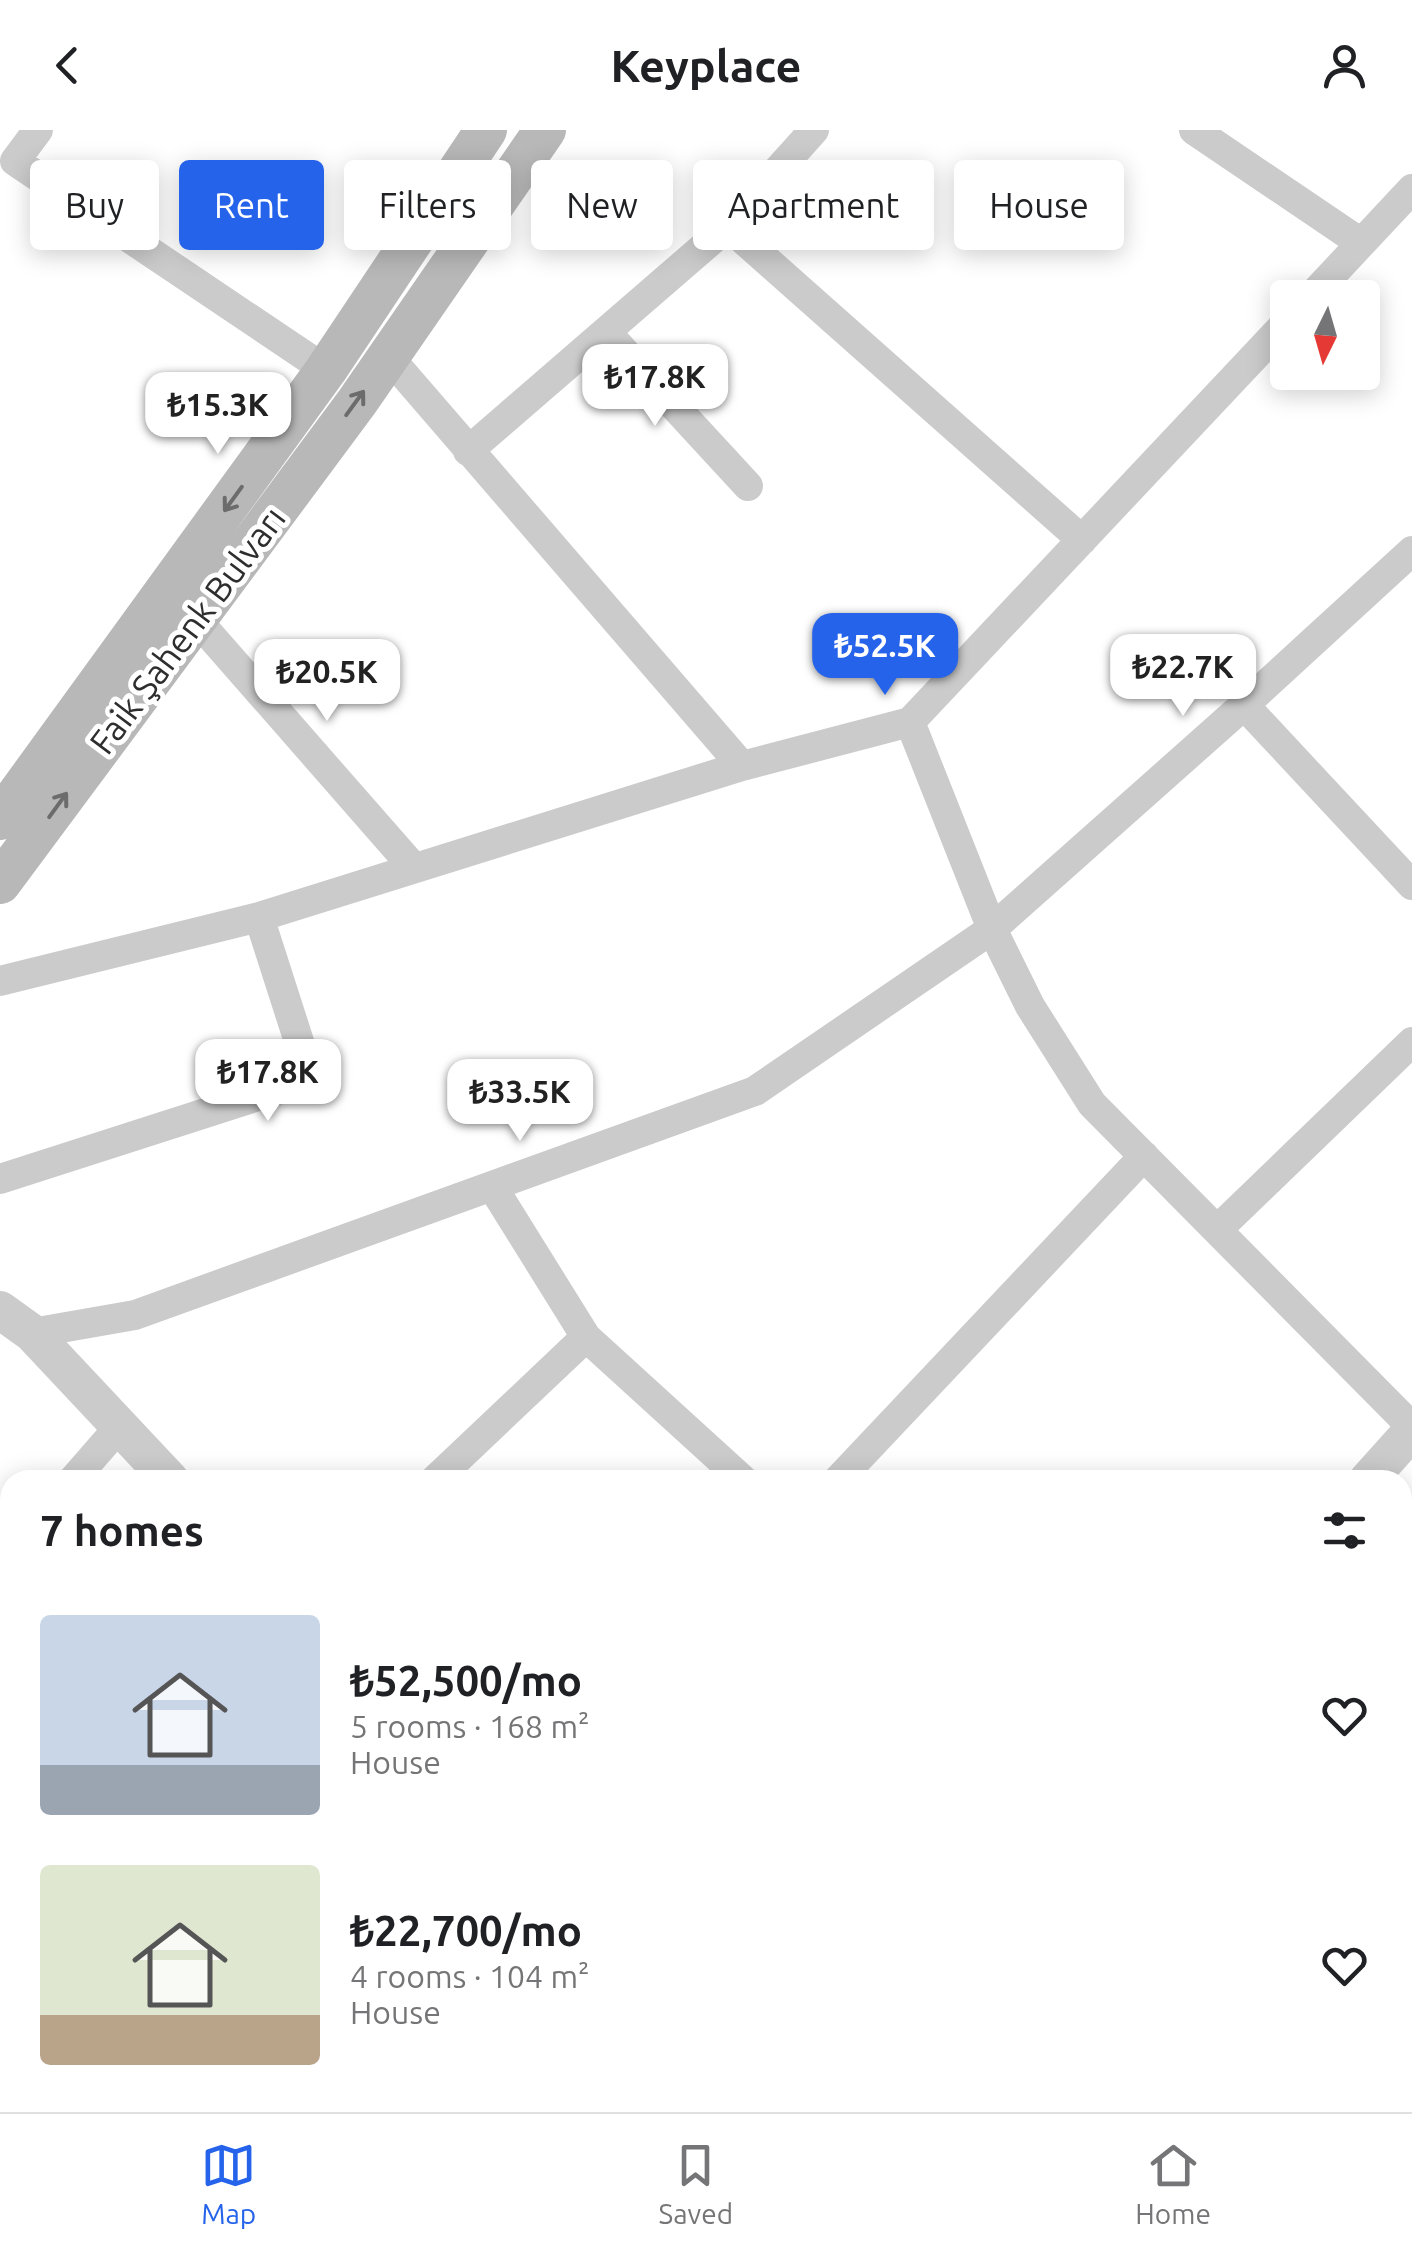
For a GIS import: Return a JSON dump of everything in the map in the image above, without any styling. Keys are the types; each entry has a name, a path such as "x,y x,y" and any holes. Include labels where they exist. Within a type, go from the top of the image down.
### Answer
{"main road":[{"name":"Faik Şahenk Bulvarı","path":"0,819 326,370 486,130"},
{"name":"Faik Şahenk Bulvarı","path":"0,884 357,402 544,130"}],"street":[{"path":"38,130 5,164 326,370"},
{"path":"787,160 814,130"},
{"path":"1194,130 1360,244"},
{"path":"1327,280 1412,189"},
{"path":"468,451 700,250"},
{"path":"755,250 1082,540"},
{"path":"606,332 748,486"},
{"path":"0,981 258,917 742,766 910,722 1270,340"},
{"path":"388,356 742,766"},
{"path":"32,1333 135,1315 755,1091 992,930 1412,551"},
{"path":"195,618 414,868"},
{"path":"1244,706 1412,885"},
{"path":"910,722 992,930 1030,1006 1092,1104 1412,1429 1377,1470"},
{"path":"0,1179 311,1079 258,917"},
{"path":"1217,1230 1412,1042"},
{"path":"847,1470 1144,1156"},
{"path":"492,1186 586,1337 733,1470"},
{"path":"0,1310 32,1333 161,1470"},
{"path":"446,1470 586,1337"},
{"path":"82,1470 120,1426"}]}
